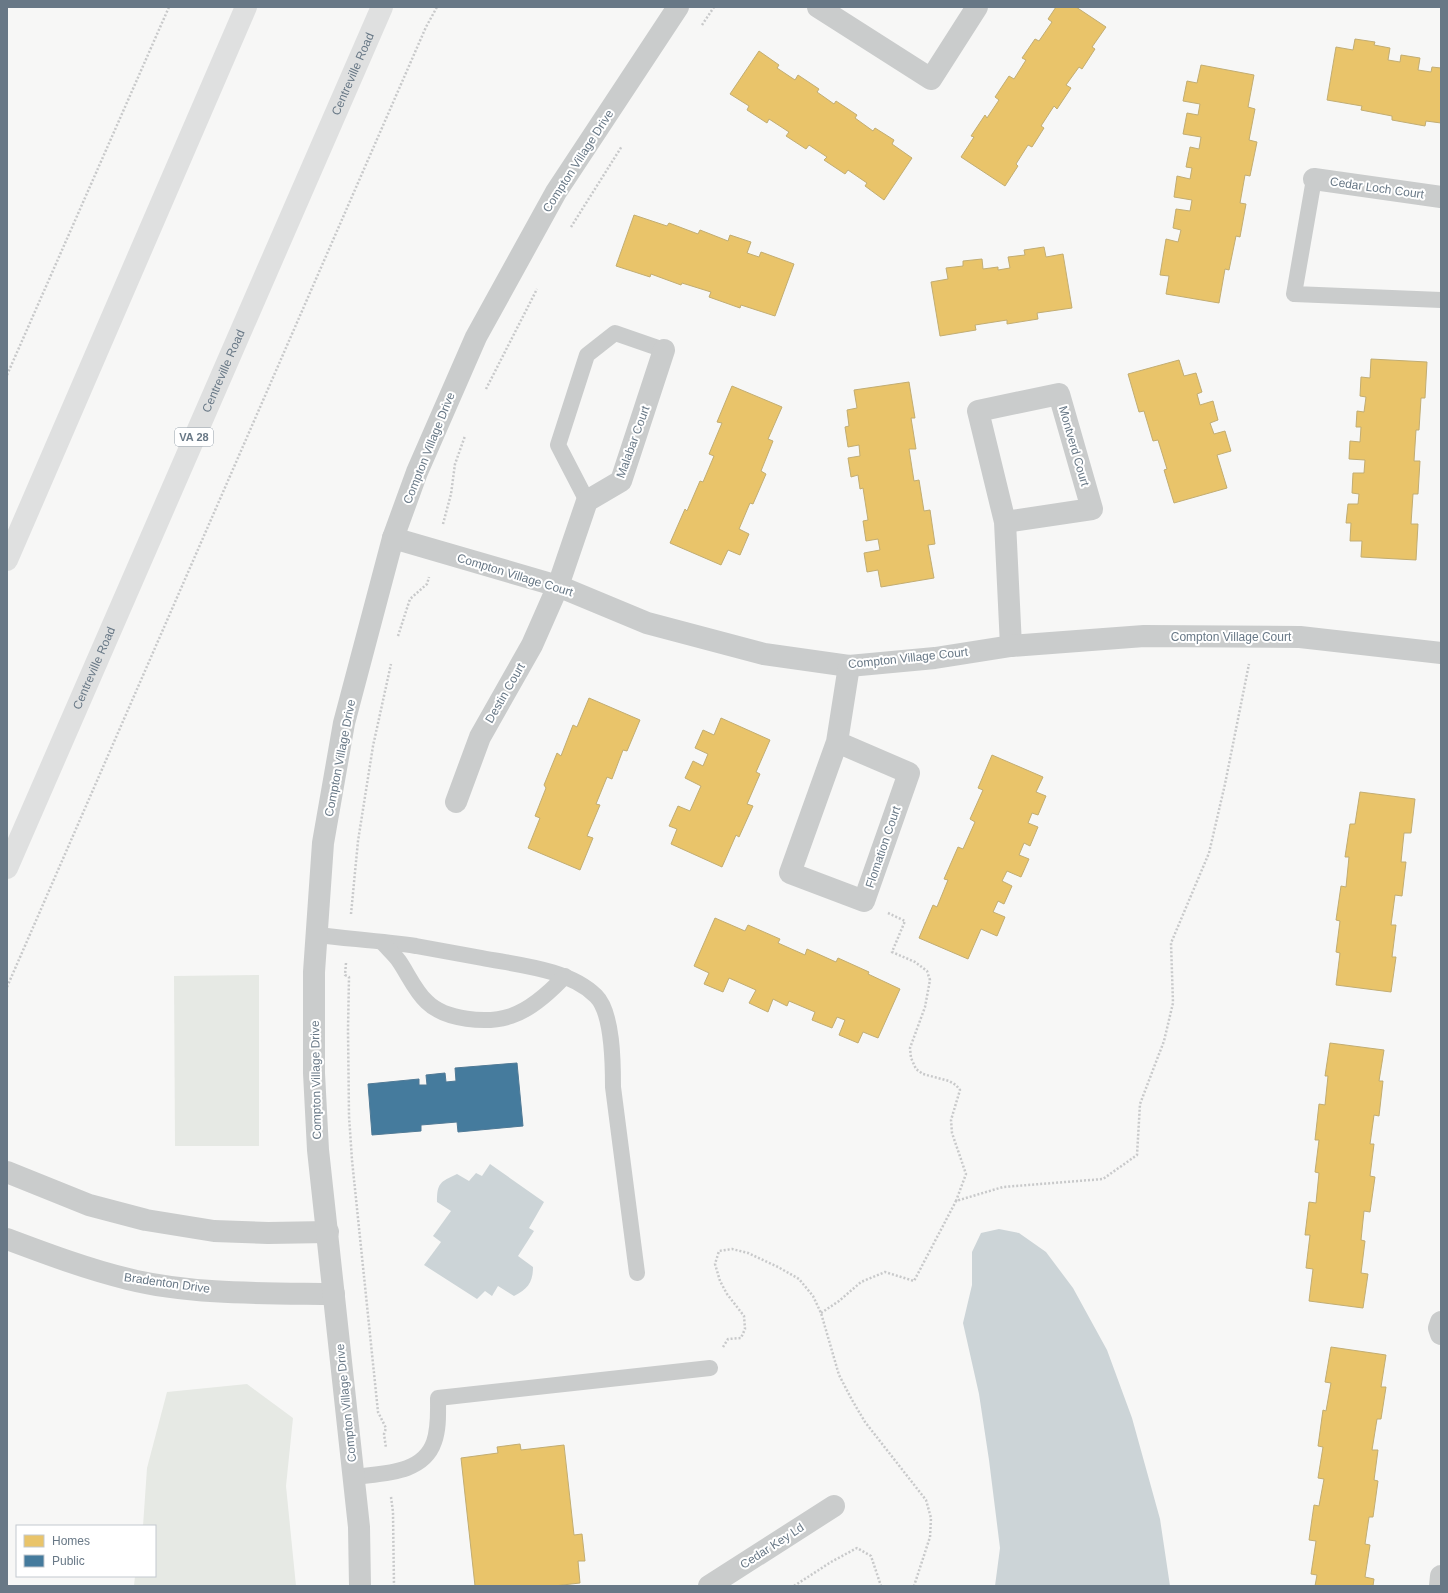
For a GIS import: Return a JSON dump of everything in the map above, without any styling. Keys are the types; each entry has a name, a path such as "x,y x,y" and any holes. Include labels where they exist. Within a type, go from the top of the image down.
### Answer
{"highway":[{"path":"7,560 246,7"},
{"name":"Centreville Road","path":"7,868 382,7"}],"street":[{"name":"Compton Village Drive","path":"360,1586 359,1527 318,1150 314,1073 314,972 323,843 344,723 393,538 417,472 476,337 556,192 678,7"},
{"path":"818,7 931,79 977,7"},
{"name":"Cedar Loch Court","path":"1314,179 1441,198"},
{"name":"Malabar Court","path":"587,501 621,481 664,350"},
{"name":"Montverd Court","path":"1005,522 1092,509 1058,394 978,411 1005,522 1011,646"},
{"path":"558,586 587,501"},
{"name":"Compton Village Court","path":"393,538 558,586 647,623 764,654 849,666 935,658 1011,646 1144,636 1300,637 1441,653"},
{"name":"Destin Court","path":"456,802 480,737 532,646 558,586"},
{"name":"Flomation Court","path":"838,742 909,773 864,901 790,872 838,742 849,666"},
{"path":"7,1172 89,1205 146,1220 214,1231 268,1233 328,1232"},
{"name":"Bradenton Drive","path":"7,1239 51,1256 129,1279 191,1289 334,1294"},
{"path":"1441,1322 1439,1328 1441,1334"},
{"name":"Cedar Key Ld","path":"709,1586 834,1506"},
{"path":"1440,1586 1441,1576"}],"lane":[{"path":"1314,179 1294,294 1441,300"},
{"path":"587,501 558,446 587,354 615,333 664,350"},
{"path":"317,935 415,946 538,968 564,976 596,997 603,1009 609,1029 613,1067 613,1087 637,1273"},
{"path":"383,943 398,960 427,1002 442,1012 465,1019 491,1020 512,1016 550,992 564,976"},
{"path":"354,1477 398,1471 415,1465 426,1457 434,1442 438,1423 438,1398 710,1368"}],"path":[{"path":"7,375 169,7"},
{"path":"7,987 436,7"},
{"path":"956,1201 1003,1187 1103,1179 1137,1155 1140,1104 1164,1041 1172,1003 1171,943 1209,852 1249,666 1250,636"},
{"path":"821,1312 839,1301 861,1282 885,1272 914,1281 956,1201 966,1174 952,1133 951,1120 960,1090 956,1085 949,1081 923,1074 916,1069 911,1058 910,1048 925,1007 930,980 927,972 915,962 892,952 905,921 864,901"},
{"path":"710,1368 728,1339 741,1338 745,1329 744,1316 720,1281 715,1264 719,1251 732,1249 748,1253 778,1267 799,1280 813,1296 821,1312 839,1375 852,1400 866,1422 926,1500 931,1518 930,1538 914,1586"},
{"path":"794,1586 857,1548 871,1556 881,1586"}],"shaded area":[{"path":"259,975 259,1146 175,1146 174,976"},
{"path":"490,1164 544,1202 529,1228 534,1231 518,1256 533,1267 532,1277 529,1284 523,1291 514,1296 498,1286 492,1296 485,1291 477,1299 424,1265 441,1242 433,1236 451,1211 437,1202 439,1187 443,1181 457,1174 469,1181 476,1173 482,1176"},
{"path":"999,1229 1019,1233 1046,1252 1073,1288 1107,1350 1132,1418 1160,1519 1170,1586 995,1586 1000,1548 979,1394 963,1323 972,1285 972,1252 981,1233"},
{"path":"247,1384 293,1418 286,1486 296,1586 134,1586 135,1577 156,1577 156,1525 143,1525 147,1468 167,1392"}],"building: Homes":[{"path":"1056,7 1076,7 1106,27 1092,47 1095,49 1082,69 1079,67 1066,85 1071,88 1057,109 1054,106 1041,126 1044,128 1032,147 1028,145 1016,164 1018,166 1005,186 961,157 974,137 971,136 985,115 987,118 999,100 995,97 1009,76 1014,79 1026,60 1022,58 1035,39 1039,41 1052,22 1048,19"},
{"path":"1355,39 1375,42 1374,45 1390,48 1388,60 1400,62 1401,55 1420,58 1418,70 1431,72 1432,67 1441,68 1441,123 1426,121 1425,126 1392,120 1392,116 1361,110 1362,106 1327,100 1336,47 1353,50"},
{"path":"759,51 779,65 777,68 795,80 798,75 819,89 817,92 834,104 836,101 857,115 855,118 873,131 875,128 894,140 892,144 912,158 884,200 865,186 867,183 848,170 845,174 824,160 827,157 809,145 806,149 786,136 789,132 769,119 767,123 747,110 749,106 730,94"},
{"path":"1201,65 1254,75 1248,107 1255,109 1249,140 1257,142 1250,176 1245,175 1240,203 1246,204 1240,237 1236,236 1229,270 1225,269 1219,303 1166,294 1169,276 1160,275 1166,239 1178,242 1181,230 1173,228 1176,209 1190,211 1192,200 1174,197 1177,176 1190,179 1192,168 1186,167 1190,147 1199,149 1201,137 1183,134 1187,113 1198,115 1200,104 1183,101 1187,81 1197,83"},
{"path":"634,215 667,226 669,223 698,234 700,230 728,241 730,235 751,242 747,253 759,257 761,252 794,264 775,316 741,305 740,308 709,297 711,292 682,283 681,285 651,274 650,277 616,266"},
{"path":"1044,247 1046,257 1063,254 1072,308 1037,313 1038,319 1007,324 1007,320 975,325 976,330 940,336 931,282 948,279 946,268 963,266 963,261 982,259 983,269 998,267 998,270 1010,268 1008,257 1025,255 1024,250"},
{"path":"1371,359 1427,362 1425,398 1421,398 1419,430 1416,430 1414,461 1420,461 1418,494 1413,494 1411,524 1418,524 1416,560 1361,557 1362,541 1350,541 1351,523 1346,523 1348,504 1358,504 1359,494 1352,493 1353,473 1364,473 1365,460 1349,459 1350,441 1360,442 1361,427 1356,427 1357,411 1364,412 1366,397 1360,396 1361,377 1370,378"},
{"path":"1179,360 1184,376 1196,373 1202,392 1197,394 1200,405 1213,401 1218,420 1210,423 1214,434 1225,431 1231,451 1217,455 1227,488 1174,503 1164,470 1167,469 1158,440 1153,441 1144,411 1139,412 1128,374"},
{"path":"909,382 915,418 911,418 916,449 909,449 914,481 919,480 924,511 930,510 935,544 928,545 934,578 881,587 878,570 867,572 864,553 880,550 878,539 866,541 863,521 868,520 863,488 860,489 858,475 851,477 848,458 860,456 859,445 848,447 845,427 849,426 847,410 857,408 854,390"},
{"path":"732,386 782,407 768,439 773,441 761,471 766,474 753,504 750,503 739,529 749,534 740,555 728,550 721,565 670,543 685,509 687,511 700,481 703,482 714,456 709,454 722,423 717,422"},
{"path":"589,698 640,720 627,751 623,750 612,779 607,777 596,804 600,805 587,836 593,838 580,870 528,848 540,818 535,816 546,788 544,785 557,753 561,756 573,725 577,727"},
{"path":"721,718 770,740 756,772 760,774 747,804 753,806 739,837 736,835 722,867 671,844 677,829 669,826 678,806 690,811 701,786 685,778 693,761 703,766 708,754 695,748 703,730 714,735"},
{"path":"992,755 1043,777 1036,792 1046,796 1038,815 1032,813 1028,823 1038,827 1030,846 1024,843 1019,855 1029,859 1021,877 1007,871 1002,881 1012,886 1004,904 998,901 993,912 1005,917 997,936 981,929 968,959 919,938 933,905 937,907 948,880 944,879 958,847 963,849 975,822 970,819 983,790 978,788"},
{"path":"1360,792 1415,799 1411,833 1404,833 1401,862 1406,862 1402,896 1395,895 1391,925 1396,925 1392,957 1396,957 1391,992 1336,985 1340,953 1336,952 1340,921 1336,920 1341,886 1346,887 1349,857 1345,857 1350,824 1355,824"},
{"path":"715,918 745,931 748,925 780,939 778,943 805,955 807,949 836,962 838,958 869,972 868,974 900,989 878,1038 863,1032 858,1043 839,1035 845,1020 837,1017 832,1028 812,1020 815,1012 789,1001 787,1006 773,999 768,1012 749,1003 756,990 729,978 723,992 704,984 709,973 694,966"},
{"path":"1330,1043 1384,1050 1379,1081 1383,1081 1379,1116 1374,1115 1370,1144 1374,1144 1370,1176 1375,1177 1370,1212 1364,1211 1361,1240 1365,1241 1361,1273 1368,1274 1363,1308 1309,1301 1313,1269 1306,1268 1310,1235 1305,1235 1309,1202 1316,1203 1319,1173 1315,1172 1319,1140 1315,1140 1319,1104 1325,1105 1328,1076 1325,1076"},
{"path":"1331,1347 1386,1355 1381,1387 1386,1387 1381,1419 1377,1419 1372,1450 1378,1450 1374,1480 1378,1481 1373,1517 1369,1517 1365,1544 1370,1545 1365,1577 1374,1579 1373,1586 1315,1586 1317,1575 1311,1574 1316,1541 1309,1540 1314,1505 1319,1506 1324,1479 1318,1478 1323,1447 1318,1446 1323,1410 1326,1411 1331,1383 1325,1382"},
{"path":"520,1444 521,1450 564,1445 574,1535 582,1534 585,1561 578,1561 580,1583 554,1586 475,1586 461,1458 498,1453 497,1447"}],"building: Public":[{"path":"517,1063 523,1126 458,1132 457,1122 421,1125 421,1131 372,1135 368,1084 419,1079 419,1085 427,1085 426,1075 445,1073 446,1082 456,1081 455,1068"}]}
